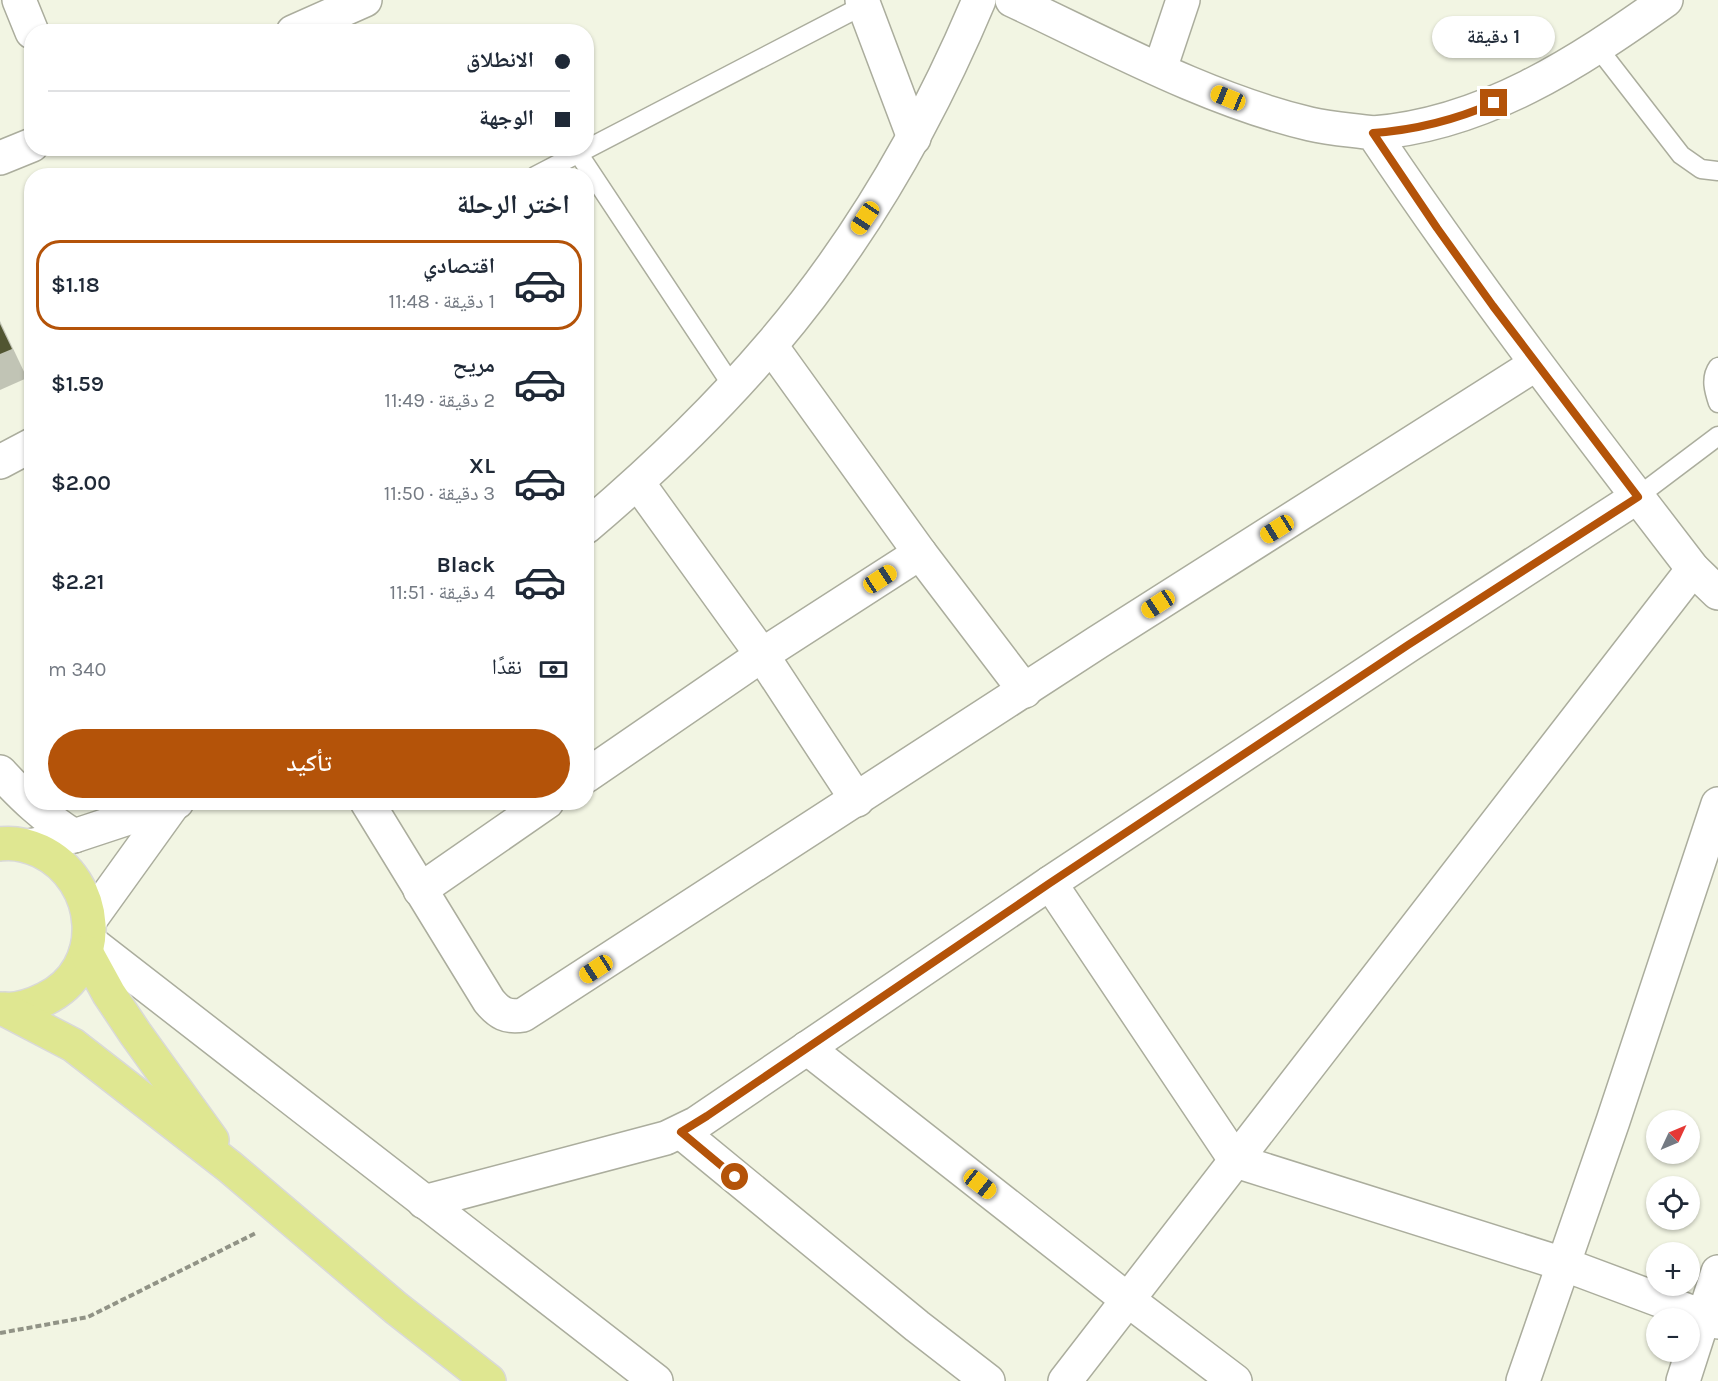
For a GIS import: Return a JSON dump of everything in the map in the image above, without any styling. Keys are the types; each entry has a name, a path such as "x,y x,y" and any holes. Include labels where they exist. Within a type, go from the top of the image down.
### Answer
{"main road":[{"path":"10,843 52,857 71,874 84,896 88,938 109,994 230,1167"},
{"path":"2,1009 31,1006 55,994 74,976 88,938"},
{"path":"2,1009 49,1031 72,1045 230,1167 396,1308 489,1381"}],"street":[{"path":"19,0 29,24"},
{"path":"594,520 638,483 733,387 771,346 808,300 875,203 914,138 944,80 979,0"},
{"path":"1012,0 1228,98 1313,124 1373,133 1435,124 1515,94 1598,48 1666,0"},
{"path":"1160,69 1183,0"},
{"path":"310,24 359,1"},
{"path":"863,3 914,138"},
{"path":"1373,133 1437,228 1536,364 1694,569 1718,593"},
{"path":"0,158 24,148"},
{"path":"771,346 920,553 1025,691"},
{"path":"372,810 489,1001 498,1012 512,1017 523,1015 1098,642 1536,364"},
{"path":"0,462 24,449"},
{"path":"638,483 762,655 857,800"},
{"path":"424,1202 681,1132 1408,645 1638,497"},
{"path":"594,770 762,655 920,553"},
{"path":"1065,1381 1694,569"},
{"path":"0,772 24,798"},
{"path":"1523,1381 1636,1053 1718,804"},
{"path":"37,810 74,836"},
{"path":"10,843 74,836 154,810"},
{"path":"170,810 88,938 656,1381"},
{"path":"420,890 535,810"},
{"path":"1050,883 1236,1161 1563,1264 1711,1320"},
{"path":"807,1048 1235,1381"},
{"path":"681,1132 917,1326 988,1381"},
{"path":"1683,1381 1711,1320 1718,1272"}],"lane":[{"path":"594,145 863,3"},
{"path":"1598,48 1681,155 1701,169 1718,171"},
{"path":"550,168 572,156"},
{"path":"594,177 733,387"},
{"path":"1718,367 1714,373 1714,392 1718,403"},
{"path":"1638,497 1718,436"}],"path":[{"path":"0,1334 87,1317 289,1217"}],"building":[{"path":"0,324 12,349 0,354"}],"route":[{"path":"735,1177 681,1132 1408,645 1638,497 1493,306 1373,133 1435,124 1494,103"}]}
